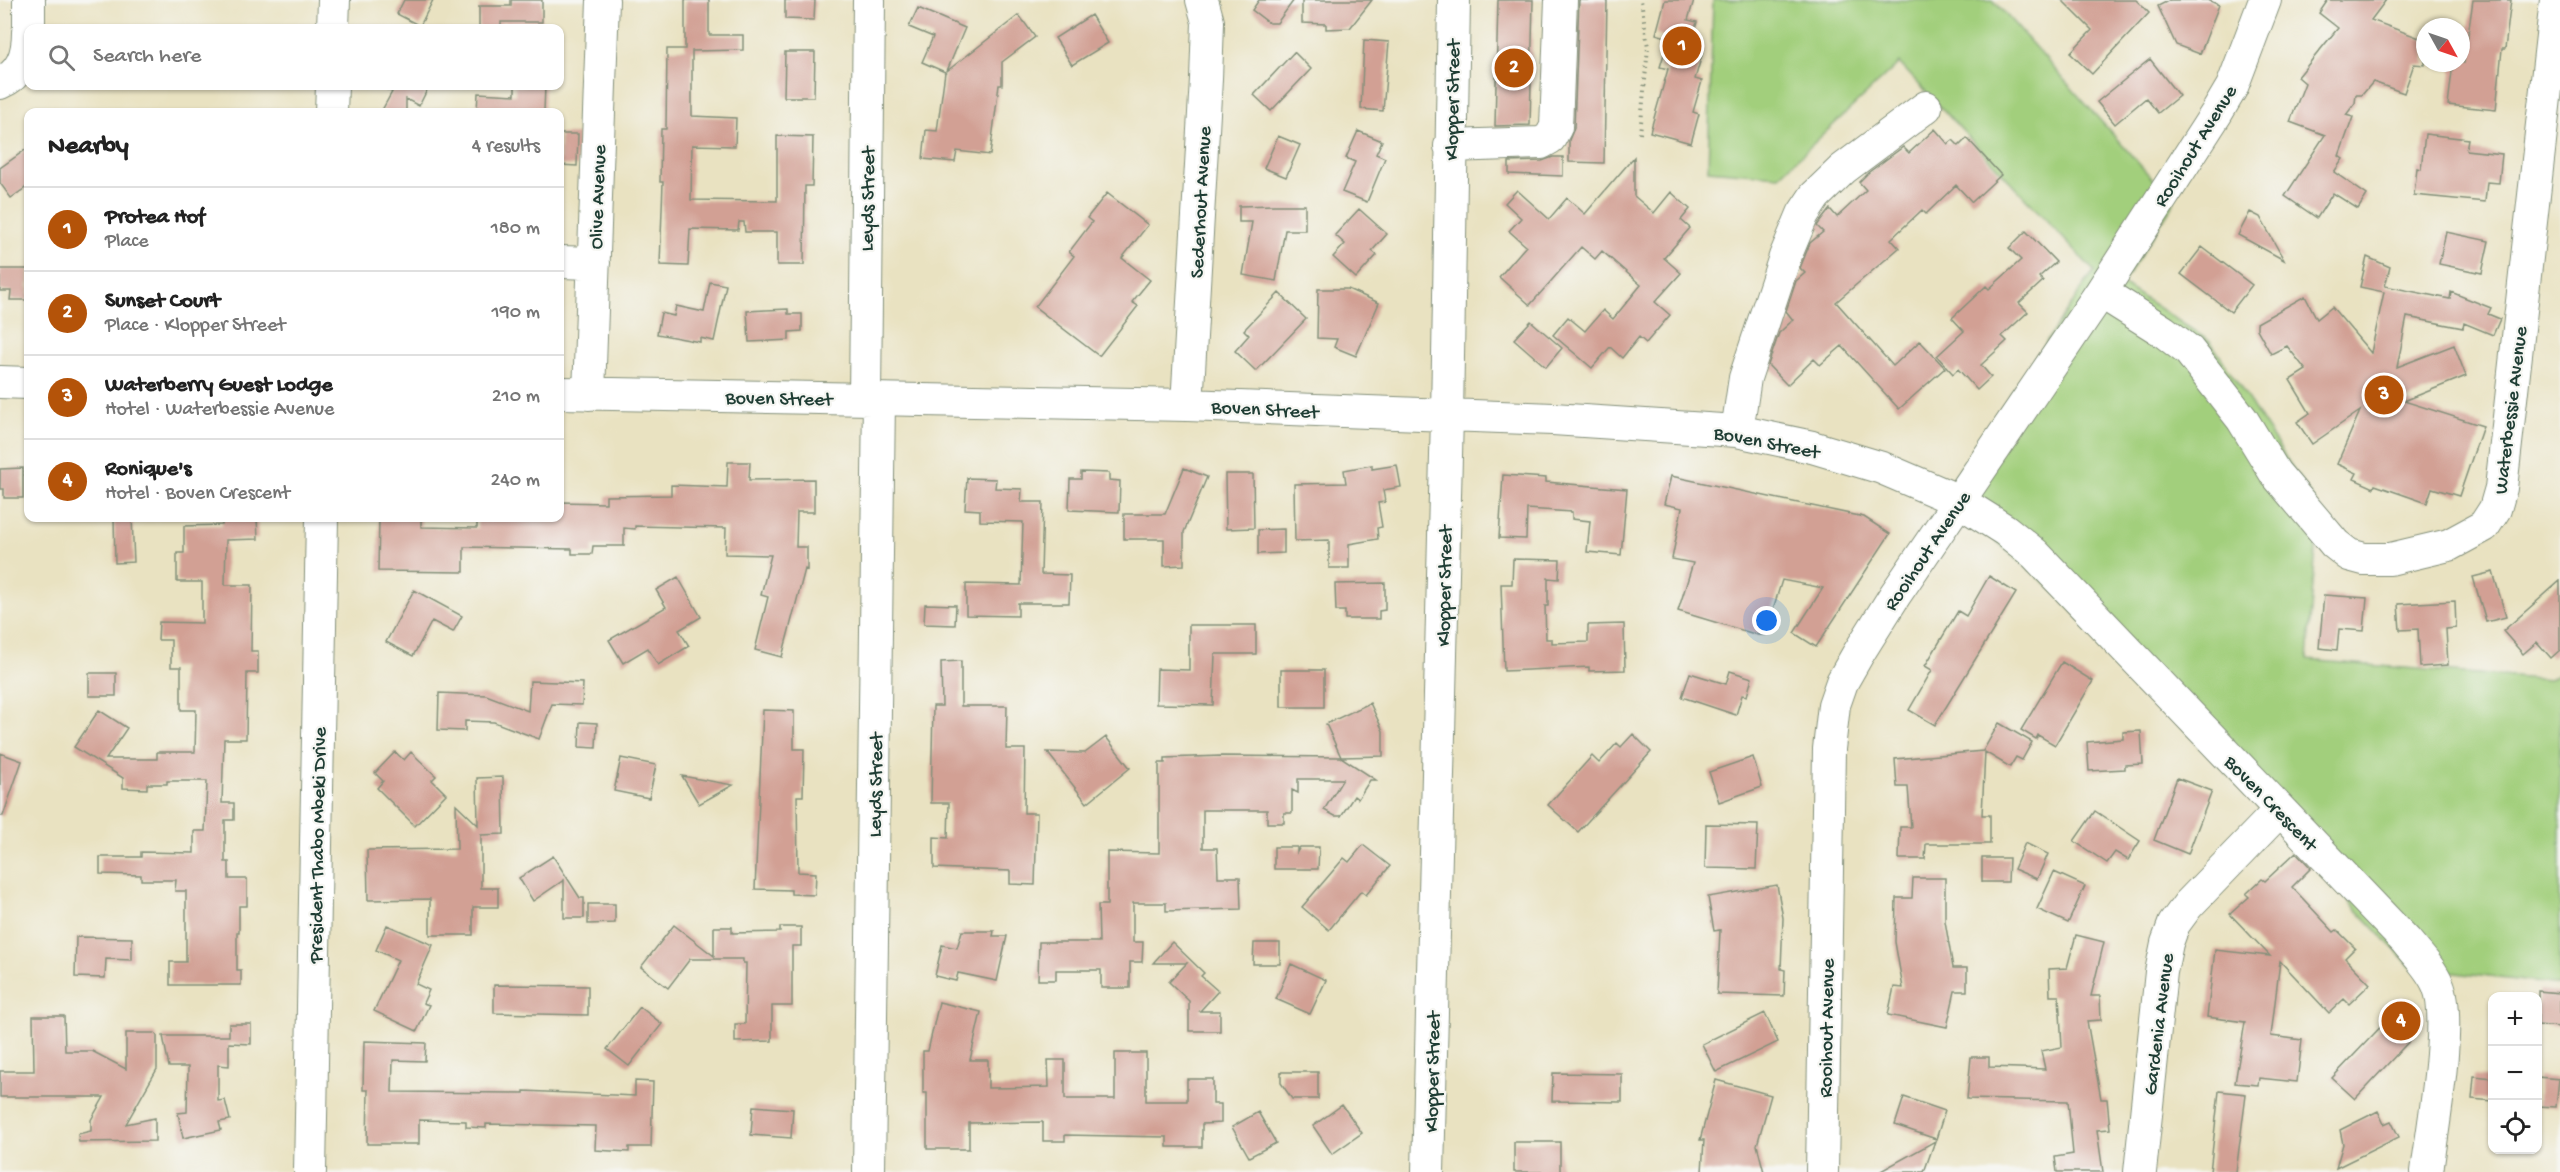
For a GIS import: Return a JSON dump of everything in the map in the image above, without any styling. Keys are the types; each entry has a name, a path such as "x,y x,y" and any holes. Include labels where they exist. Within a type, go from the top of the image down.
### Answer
{"street":[{"path":"28,24 29,0"},
{"path":"333,24 334,0"},
{"name":"Olive Avenue","path":"574,394 594,263 603,0"},
{"name":"Leyds Street","path":"869,0 872,399 869,1172"},
{"name":"Sederhout Avenue","path":"1187,405 1207,68 1208,22 1202,0"},
{"name":"Klopper Street","path":"1428,1172 1447,416 1454,0"},
{"path":"1450,146 1541,143 1550,138 1556,126 1561,0"},
{"name":"Rooihout Avenue","path":"1822,1172 1829,749 1834,705 1842,682 1864,644 2101,292 2232,87 2265,0"},
{"name":"Waterbessie Avenue","path":"2101,292 2163,331 2189,351 2242,419 2275,473 2335,544 2349,555 2364,559 2390,559 2450,545 2468,537 2484,526 2495,509 2502,488 2556,0"},
{"path":"0,83 9,80 24,61"},
{"path":"331,108 332,90"},
{"path":"1737,431 1745,378 1785,257 1803,214 1815,196 1843,170 1926,107"},
{"path":"564,262 594,263"},
{"path":"0,382 24,383"},
{"name":"Boven Street","path":"574,394 1187,405 1553,419 1737,431 1812,447 1882,468 1959,501"},
{"name":"Boven Crescent","path":"1959,501 2005,530 2066,583 2279,811 2406,941 2429,969 2439,986 2443,1032 2427,1172"},
{"name":"President Thabo Mbeki Drive","path":"310,1172 322,522"},
{"name":"Gardenia Avenue","path":"2140,1172 2161,972 2174,924 2188,905 2279,811"}],"path":[{"path":"1640,134 1647,47 1641,0"}],"green space":[{"path":"1713,0 1993,0 2174,203 2122,284 2211,342 2319,509 2307,660 2550,680 2560,673 2560,985 2412,968 2052,589 1994,539 1938,501 2094,271 1899,63 1779,176 1708,170"}],"building":[{"path":"404,0 433,0 421,24 416,24 397,14"},
{"path":"511,0 542,0 542,22 479,24 479,6 511,6"},
{"path":"685,0 709,0 709,35 743,35 743,50 692,51 692,116 736,118 735,146 692,145 691,200 777,201 777,136 813,137 812,186 805,186 804,265 777,265 777,232 745,232 744,222 739,222 738,230 690,229 688,266 660,265 663,182 660,182 661,129 666,129 667,49 685,49"},
{"path":"785,0 815,0 814,20 785,19"},
{"path":"1259,0 1294,0 1277,23 1269,23 1252,10"},
{"path":"1302,0 1372,0 1350,28 1326,29 1326,24 1302,23"},
{"path":"1498,0 1533,0 1530,125 1495,126"},
{"path":"1579,0 1607,0 1604,163 1569,162 1569,140 1574,128"},
{"path":"1665,0 1694,0 1688,20 1697,22 1691,44 1704,48 1695,79 1702,81 1693,112 1699,114 1691,143 1650,132 1668,69 1660,67 1669,38 1656,34"},
{"path":"2062,0 2136,0 2149,13 2092,74 2070,53 2092,30"},
{"path":"2170,0 2208,0 2219,5 2200,54 2176,45 2158,6"},
{"path":"2328,0 2386,0 2371,20 2416,37 2416,64 2414,64 2404,93 2373,82 2362,95 2356,95 2355,103 2346,115 2353,117 2339,156 2343,159 2334,172 2367,195 2358,209 2333,193 2317,218 2285,196 2325,135 2290,122 2305,83 2298,77 2338,28 2319,13"},
{"path":"2473,0 2511,0 2505,49 2502,49 2496,110 2448,105 2452,72 2470,72 2470,21"},
{"path":"918,8 965,28 947,71 1019,15 1035,37 1002,62 1002,85 999,85 990,155 957,151 955,162 923,159 926,130 937,131 945,72 922,62 933,37 909,27"},
{"path":"1091,15 1108,43 1072,65 1055,38"},
{"path":"1364,40 1389,42 1383,111 1361,109"},
{"path":"785,52 815,52 814,97 784,97"},
{"path":"1294,52 1311,69 1271,111 1254,95"},
{"path":"2150,59 2179,96 2158,113 2146,98 2115,124 2097,102"},
{"path":"388,90 427,90 419,106 406,99 406,108 383,108 392,92"},
{"path":"515,90 545,90 544,108 477,108 478,93 515,95"},
{"path":"1935,129 1948,144 1953,140 1959,146 1967,138 2001,175 1972,202 1956,185 1926,214 1922,210 1891,239 1899,248 1836,302 1893,366 1920,341 1945,368 1899,409 1842,346 1820,365 1814,359 1787,385 1768,365 1779,333 1793,320 1786,311 1796,281 1805,273 1800,268 1810,243 1823,232 1817,226 1830,209 1837,217 1866,190 1859,182 1869,172 1903,147 1909,153"},
{"path":"1358,131 1382,141 1376,154 1385,158 1367,202 1342,192 1355,162 1346,158"},
{"path":"564,134 578,134 577,166 564,165"},
{"path":"2425,134 2468,139 2466,150 2502,154 2499,183 2487,182 2485,202 2414,195 2417,168 2421,169"},
{"path":"1278,136 1300,145 1286,177 1264,168"},
{"path":"24,151 24,189 11,198 0,183 0,168"},
{"path":"1553,157 1563,157 1563,176 1509,174 1509,162 1542,161"},
{"path":"1634,157 1634,196 1654,213 1671,192 1690,209 1681,220 1690,228 1664,258 1681,273 1655,302 1670,315 1646,343 1639,337 1622,358 1610,347 1592,368 1553,335 1568,317 1585,331 1603,310 1613,319 1641,285 1602,251 1595,259 1581,247 1530,305 1499,277 1526,246 1509,231 1521,218 1505,203 1517,190 1549,219 1567,198 1585,214"},
{"path":"1107,193 1148,225 1122,258 1150,280 1132,302 1138,306 1099,356 1035,307 1074,256 1069,252 1092,222 1087,218"},
{"path":"1305,205 1305,230 1285,230 1276,281 1243,275 1252,222 1239,222 1239,206"},
{"path":"1359,209 1387,234 1372,251 1377,255 1356,278 1333,257 1345,244 1335,235"},
{"path":"2250,212 2260,217 2284,260 2238,235"},
{"path":"2026,231 2056,262 2039,277 2043,281 2019,303 2028,312 2002,336 2007,341 1981,365 1991,377 1977,390 1958,369 1953,374 1937,356 1964,331 1952,318 1986,286 1989,289 2021,260 2009,248"},
{"path":"2446,232 2489,241 2482,273 2439,264"},
{"path":"2202,247 2252,285 2231,312 2181,274"},
{"path":"2367,257 2390,267 2385,286 2450,299 2451,292 2491,308 2488,314 2500,319 2493,335 2464,323 2463,328 2407,317 2397,367 2454,345 2466,376 2404,401 2483,426 2459,496 2432,488 2427,503 2375,485 2374,488 2354,479 2357,473 2337,464 2360,411 2312,444 2297,422 2310,413 2290,380 2306,370 2287,346 2271,354 2257,329 2257,323 2305,296 2317,319 2332,307 2371,353 2384,292 2360,287"},
{"path":"0,269 24,269 24,300 10,300 11,291 0,291"},
{"path":"710,282 726,285 714,341 700,338 700,342 657,334 661,313 674,316 676,306 704,312"},
{"path":"1318,289 1348,289 1379,303 1356,356 1334,347 1337,339 1317,338"},
{"path":"1279,293 1306,319 1256,371 1235,351 1249,335 1244,330"},
{"path":"788,309 788,314 802,314 802,331 789,332 789,340 749,342 747,311"},
{"path":"1531,321 1562,348 1546,367 1514,339"},
{"path":"728,462 750,462 749,480 814,479 814,512 797,512 796,547 807,547 807,570 805,569 782,657 755,650 768,597 761,595 771,555 725,554 726,528 635,526 635,529 624,528 624,546 593,546 592,554 572,554 572,549 464,547 464,572 378,571 379,522 421,522 421,527 477,528 477,522 564,522 564,502 606,503 606,496 671,495 671,485 727,487"},
{"path":"1372,465 1372,469 1397,465 1401,487 1383,490 1385,502 1378,503 1382,527 1377,528 1378,539 1349,544 1349,568 1329,568 1329,540 1295,541 1294,484 1346,483 1344,470"},
{"path":"23,468 23,498 4,498 4,489 0,489 0,469"},
{"path":"1184,468 1207,477 1184,532 1184,565 1164,566 1164,539 1124,539 1124,514 1165,514"},
{"path":"1081,472 1109,473 1109,480 1120,481 1119,512 1069,510 1070,479 1081,479"},
{"path":"1225,474 1253,474 1254,528 1226,529"},
{"path":"1503,475 1546,478 1546,482 1627,489 1621,555 1587,552 1590,521 1572,519 1572,512 1527,509 1526,539 1499,538"},
{"path":"1671,476 1864,517 1890,534 1816,647 1794,633 1823,588 1782,580 1765,635 1758,635 1678,611 1693,563 1672,559 1682,508 1664,504"},
{"path":"967,478 996,479 995,488 1022,489 1021,502 1043,502 1041,574 1070,575 1069,603 1018,603 1018,616 966,615 966,584 1021,585 1023,522 980,521 980,510 965,509"},
{"path":"114,522 132,522 134,562 115,563"},
{"path":"222,522 257,522 258,539 226,540 225,585 252,585 251,651 258,651 258,673 247,673 246,739 224,739 222,803 234,803 234,820 225,820 225,862 229,862 229,879 247,879 247,906 239,906 239,932 237,932 237,970 241,970 241,985 170,985 170,962 186,962 186,891 175,891 176,880 141,880 141,875 100,874 100,857 141,857 141,852 194,853 194,831 205,831 207,781 167,781 167,784 147,784 147,789 123,788 123,778 74,747 99,710 127,728 106,759 157,759 157,752 195,752 196,710 181,710 181,667 171,667 171,640 158,640 159,622 202,623 202,582 177,582 177,553 184,553 184,526 222,525"},
{"path":"1284,529 1284,553 1258,554 1258,530"},
{"path":"1513,559 1560,560 1559,579 1548,578 1548,606 1545,606 1546,639 1552,639 1552,643 1588,642 1588,625 1624,624 1625,670 1589,671 1589,667 1504,671 1501,584 1512,584"},
{"path":"2493,572 2506,617 2486,622 2473,577"},
{"path":"1989,576 2016,593 1935,725 1909,710 1932,670 1925,666 1958,611 1966,616"},
{"path":"678,577 701,617 679,630 689,646 658,665 648,648 623,663 609,640 666,607 656,590"},
{"path":"2560,581 2560,650 2551,658 2537,642 2523,654 2503,631"},
{"path":"1385,583 1385,610 1379,611 1379,619 1345,619 1345,611 1336,611 1335,584"},
{"path":"414,590 462,616 453,632 432,621 413,656 386,642"},
{"path":"2324,595 2367,598 2364,631 2339,629 2337,650 2319,648"},
{"path":"2455,601 2456,628 2446,629 2448,665 2420,667 2418,629 2400,630 2398,604"},
{"path":"925,604 956,605 955,625 924,624"},
{"path":"1189,625 1256,625 1256,654 1215,654 1213,705 1156,704 1157,669 1189,670"},
{"path":"961,661 961,706 1007,706 1006,749 1025,749 1024,813 1037,813 1035,885 1010,884 1010,871 934,868 934,837 948,838 949,803 931,803 933,706 942,706 941,662"},
{"path":"2062,662 2093,681 2055,745 2038,735 2036,739 2021,730"},
{"path":"1281,670 1324,670 1324,707 1281,707"},
{"path":"1730,671 1752,678 1747,696 1742,695 1736,715 1682,697 1690,673 1726,684"},
{"path":"89,673 116,673 116,696 89,696"},
{"path":"530,681 583,683 582,705 552,704 539,739 494,722 465,721 465,731 438,730 439,693 486,695 528,711"},
{"path":"1370,703 1383,731 1383,756 1341,757 1326,724"},
{"path":"763,710 794,711 794,749 804,749 803,796 797,796 798,872 816,873 815,895 791,894 791,890 755,889"},
{"path":"580,722 597,723 596,748 579,747"},
{"path":"1999,723 2032,742 2022,760 2016,757 2010,767 1985,752 1982,815 1990,815 1990,844 1926,844 1925,859 1899,859 1900,827 1911,827 1908,787 1897,787 1895,759 1983,751"},
{"path":"2141,731 2143,764 2125,765 2125,769 2089,771 2087,742 2123,739 2123,732"},
{"path":"1633,734 1651,752 1578,832 1548,805 1592,756 1599,763 1617,743 1621,747"},
{"path":"1106,737 1130,768 1087,803 1047,752 1085,753"},
{"path":"395,752 404,760 411,752 436,776 432,780 446,794 415,826 377,788 383,781 375,773"},
{"path":"0,753 22,761 3,816 0,816"},
{"path":"1341,757 1376,780 1370,780 1358,799 1354,796 1341,816 1335,816 1324,810 1343,779 1298,779 1298,793 1292,790 1292,813 1284,813 1284,823 1267,823 1267,810 1203,810 1203,848 1217,848 1218,877 1240,877 1241,909 1166,911 1166,903 1133,903 1133,942 1143,942 1142,962 1130,962 1130,988 1101,988 1101,970 1056,970 1056,980 1038,980 1039,942 1099,942 1098,905 1107,905 1107,852 1159,853 1159,763 1165,763 1165,758"},
{"path":"1753,757 1762,787 1719,802 1709,772"},
{"path":"621,758 656,765 649,798 614,791"},
{"path":"682,776 733,785 699,804"},
{"path":"503,777 504,834 481,835 481,888 498,888 498,907 473,907 473,935 430,935 430,899 368,900 367,850 457,849 456,804 478,825 477,778"},
{"path":"2177,778 2212,791 2188,854 2154,840"},
{"path":"2095,811 2140,841 2128,860 2115,852 2107,863 2074,841"},
{"path":"1706,824 1758,825 1756,869 1705,868"},
{"path":"2025,843 2048,854 2037,879 2014,869"},
{"path":"1363,845 1390,866 1366,895 1361,891 1329,930 1302,907 1344,858 1349,862"},
{"path":"1274,847 1297,847 1297,852 1300,847 1319,847 1318,869 1274,869"},
{"path":"2296,852 2311,868 2292,887 2334,932 2337,930 2355,948 2345,958 2370,984 2349,1004 2344,999 2329,1013 2280,961 2271,1036 2302,1040 2297,1082 2259,1078 2258,1085 2235,1083 2245,1022 2207,1017 2215,950 2270,956 2230,914 2249,897 2246,894 2262,879 2265,881"},
{"path":"553,856 580,898 584,898 584,918 564,918 564,880 533,901 519,878"},
{"path":"1982,858 2009,858 2008,882 1982,882"},
{"path":"2054,872 2085,886 2068,923 2037,909"},
{"path":"1913,878 1945,878 1945,921 1953,968 1967,968 1967,991 1955,991 1947,1027 1888,1015 1894,987 1903,988 1895,942 1896,898 1912,898"},
{"path":"1777,885 1783,918 1781,969 1785,970 1784,996 1717,994 1720,930 1714,931 1708,897"},
{"path":"588,904 615,904 615,923 588,924"},
{"path":"387,925 433,945 416,984 429,990 423,1003 429,1005 417,1031 374,1011 398,960 376,950"},
{"path":"674,925 714,956 714,927 732,927 732,933 780,932 780,927 801,927 801,946 792,946 792,1006 772,1006 772,1041 735,1042 735,1024 745,1024 746,963 743,963 743,959 690,959 668,988 641,967"},
{"path":"962,931 994,931 993,936 1007,936 997,981 958,973 956,981 935,976 942,945 957,948"},
{"path":"2076,935 2104,942 2091,996 2100,996 2101,1020 2087,1021 2101,1099 2107,1099 2110,1129 2097,1130 2103,1172 2057,1172 2055,1157 2073,1154 2068,1101 1967,1099 1971,1057 1989,1057 1989,1067 2045,1069 2041,1051 2062,1047 2059,996 2050,996 2049,969 2067,968"},
{"path":"76,937 132,938 132,960 106,959 105,978 75,977"},
{"path":"1172,942 1204,973 1201,976 1218,991 1200,1011 1220,1011 1220,1031 1189,1031 1189,1001 1169,982 1187,963 1153,963"},
{"path":"1254,943 1280,943 1280,964 1253,964"},
{"path":"1291,964 1326,980 1310,1014 1276,999"},
{"path":"494,985 588,986 588,1015 494,1013"},
{"path":"2538,991 2560,993 2560,1027 2542,1025 2542,992"},
{"path":"939,1002 981,1012 970,1060 988,1060 988,1088 1049,1087 1048,1060 1065,1060 1065,1099 1115,1099 1115,1053 1146,1053 1146,1101 1187,1101 1187,1079 1213,1079 1213,1104 1221,1104 1221,1123 1202,1124 1202,1147 1167,1147 1167,1137 1065,1135 1065,1141 1043,1141 1043,1122 969,1123 969,1149 927,1149 927,1093 923,1093 923,1051 928,1051"},
{"path":"640,1007 662,1024 629,1066 607,1049"},
{"path":"1765,1013 1778,1042 1716,1072 1702,1044"},
{"path":"2392,1015 2414,1036 2355,1099 2332,1078"},
{"path":"33,1016 64,1016 65,1051 92,1051 126,1069 126,1033 155,1033 157,1036 157,1069 126,1124 155,1118 155,1141 79,1142 78,1134 91,1131 91,1120 104,1097 0,1097 0,1071 34,1071"},
{"path":"229,1024 251,1024 251,1044 229,1043 229,1066 218,1065 218,1101 225,1100 230,1120 219,1122 221,1130 183,1138 178,1113 187,1112 188,1067 169,1067 163,1036 229,1036"},
{"path":"364,1041 426,1043 425,1061 393,1060 392,1092 524,1093 524,1091 635,1096 635,1081 653,1082 651,1147 629,1147 629,1152 595,1150 596,1126 486,1124 486,1128 466,1127 466,1121 419,1120 419,1144 367,1144 368,1090 363,1090"},
{"path":"1281,1072 1318,1072 1318,1099 1292,1099 1281,1083"},
{"path":"1553,1073 1622,1074 1622,1102 1552,1101"},
{"path":"2474,1076 2488,1077 2488,1101 2472,1099"},
{"path":"2542,1077 2559,1079 2556,1107 2542,1106"},
{"path":"1716,1080 1771,1095 1757,1145 1764,1172 1702,1172 1704,1140 1700,1140"},
{"path":"2219,1091 2246,1094 2236,1172 2210,1172"},
{"path":"1904,1097 1945,1111 1936,1139 1895,1125"},
{"path":"1342,1105 1362,1133 1332,1154 1313,1126"},
{"path":"753,1106 793,1109 791,1138 751,1135"},
{"path":"2378,1111 2384,1124 2391,1121 2399,1137 2336,1168 2343,1144 2340,1130"},
{"path":"1258,1112 1276,1143 1249,1157 1232,1127"},
{"path":"1935,1141 1924,1172 1879,1172"},
{"path":"1514,1142 1560,1142 1560,1172 1514,1172"}],"place":[{"name":"Protea Hof","path":"1682,46"},
{"name":"Sunset Court","path":"1514,68"},
{"name":"Waterberry Guest Lodge","path":"2384,395"},
{"name":"Ronique's","path":"2401,1021"}]}
